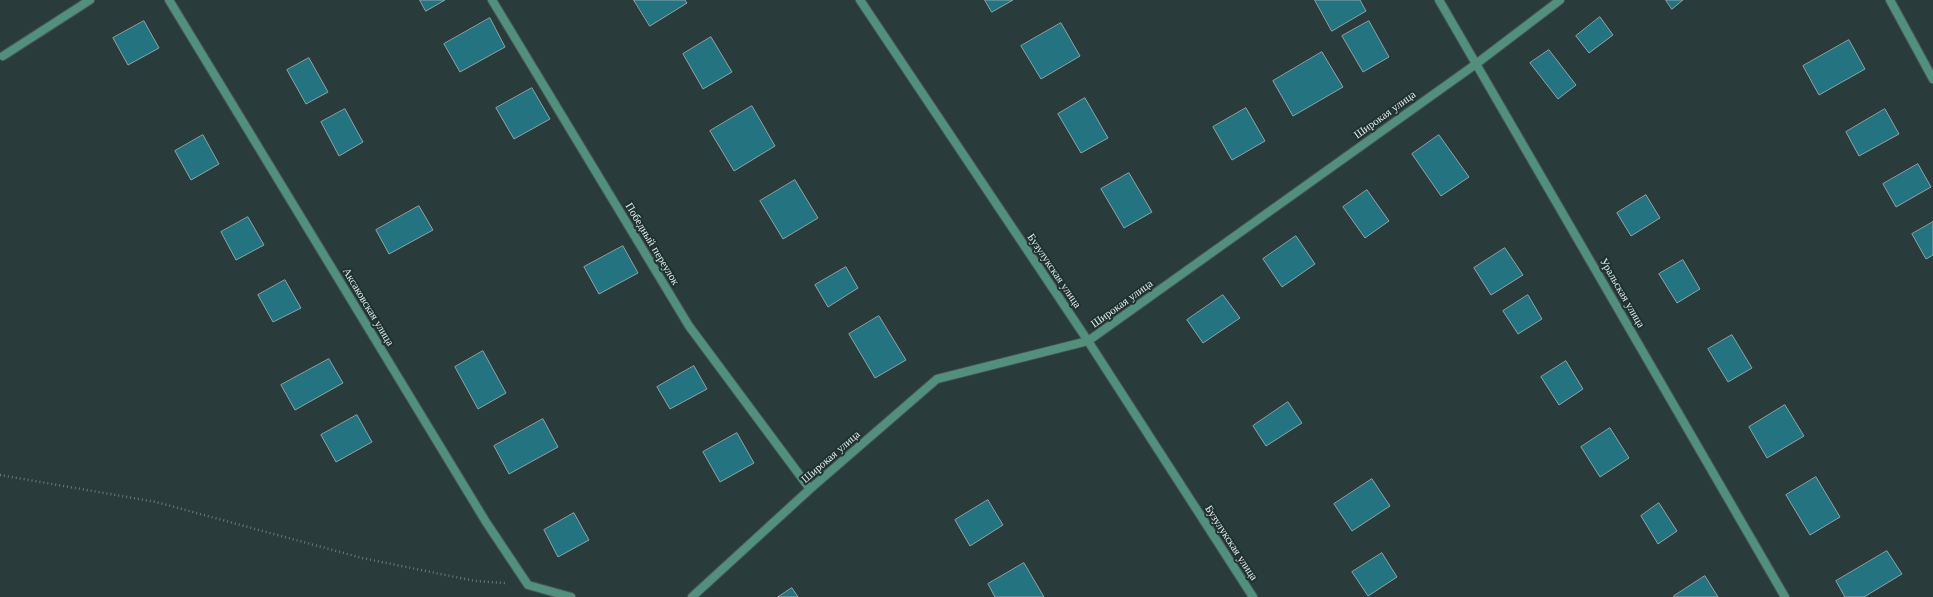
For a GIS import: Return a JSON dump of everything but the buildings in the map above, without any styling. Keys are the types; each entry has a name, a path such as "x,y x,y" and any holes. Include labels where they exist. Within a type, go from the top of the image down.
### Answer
{"street":[{"path":"3,56 90,0"},
{"name":"Аксаковская улица","path":"169,0 486,522 528,585"},
{"name":"Победный переулок","path":"492,0 689,326 810,489"},
{"name":"Бузулукская улица","path":"860,0 1088,341 1253,597"},
{"name":"Уральская улица","path":"1439,0 1785,597"},
{"name":"Широкая улица","path":"692,597 810,489 937,379 1088,341 1476,64 1560,0"},
{"path":"1890,0 1933,79"},
{"path":"528,585 570,597"}],"path":[{"path":"0,475 156,502 370,560 475,581 528,585"}]}
